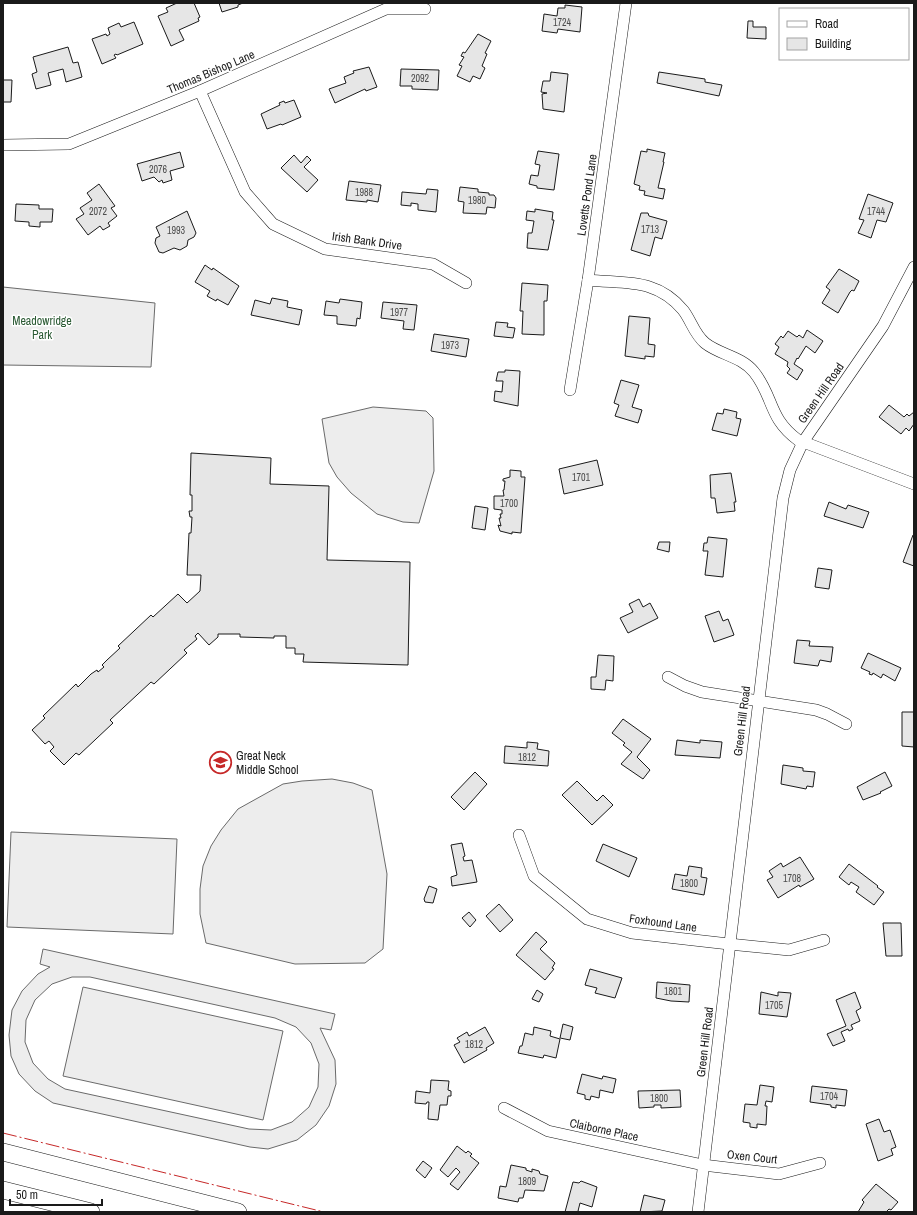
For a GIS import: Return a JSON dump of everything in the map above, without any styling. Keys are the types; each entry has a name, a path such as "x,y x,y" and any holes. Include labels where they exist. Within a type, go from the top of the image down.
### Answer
{"main road":[{"path":"3,1152 238,1212"},
{"path":"3,1190 91,1212"}],"street":[{"name":"Lovetts Pond Lane","path":"570,390 588,280 626,3"},
{"name":"Thomas Bishop Lane","path":"3,145 69,144 200,91 386,9 425,9"},
{"name":"Irish Bank Drive","path":"200,91 245,192 273,224 325,249 433,264 466,283"},
{"name":"Green Hill Road","path":"698,1212 757,702 783,498 790,470 803,442 883,326 914,267"},
{"path":"588,280 642,283 665,293 685,312 696,333 704,342 743,362 754,372 764,388 779,422 788,432 803,442 914,484"},
{"path":"668,677 685,686 702,692 757,702 816,710 846,724"},
{"name":"Foxhound Lane","path":"519,835 534,876 587,919 632,934 789,950 824,940"},
{"name":"Claiborne Place","path":"504,1108 548,1131 703,1165"},
{"name":"Oxen Court","path":"703,1165 778,1174 820,1163"}],"shaded area":[{"name":"Meadowridge Park","path":"3,287 155,303 151,367 3,365"},
{"path":"373,407 426,411 433,418 434,471 419,523 403,522 377,514 351,493 337,477 329,463 322,419"},
{"path":"332,779 353,783 372,790 387,874 383,949 365,963 295,964 206,943 200,914 200,889 203,866 211,846 221,830 238,809 283,784"},
{"path":"11,832 177,839 173,934 7,927"},
{"path":"43,949 335,1014 331,1030 320,1028 335,1060 336,1084 329,1106 316,1125 297,1140 268,1149 250,1147 53,1103 35,1091 19,1074 11,1056 9,1035 12,1010 22,991 38,974 50,967 40,964","holes":["72,977 90,977 275,1018 296,1027 311,1043 319,1064 318,1087 309,1107 292,1122 271,1130 249,1129 65,1089 48,1079 33,1063 25,1042 26,1020 35,1000 52,984"]},
{"path":"83,987 283,1031 263,1120 63,1076"}],"building":[{"path":"177,3 194,3 200,17 198,18 199,21 179,30 184,40 171,46 158,16 168,12 166,8"},
{"path":"219,3 243,3 238,5 238,7 222,12"},
{"path":"565,5 582,7 580,32 558,29 557,33 542,31 544,14 557,16 558,8 565,8"},
{"path":"748,21 753,21 753,27 766,27 766,39 747,38"},
{"path":"134,22 143,44 117,55 116,54 114,55 116,58 102,64 92,39 106,34 107,36 110,34 108,28 119,23 121,27"},
{"path":"478,34 491,41 485,53 487,54 482,66 485,68 480,79 473,76 470,82 457,76 462,66 459,65 464,57 461,56 463,52 465,53"},
{"path":"68,47 73,63 78,62 82,77 66,82 63,69 48,73 51,85 36,89 32,74 37,72 33,57"},
{"path":"369,67 377,87 366,91 365,89 335,103 329,89 346,83 344,77 354,73 353,71"},
{"path":"401,69 439,70 438,90 412,89 412,86 400,86"},
{"path":"551,72 568,74 564,112 543,109 542,94 547,93 541,92 543,81 550,81"},
{"path":"659,72 705,79 705,82 722,85 719,96 657,83"},
{"path":"3,80 12,80 11,102 3,102"},
{"path":"294,100 301,117 282,125 281,124 267,129 261,114 280,105 279,103"},
{"path":"647,149 665,153 658,188 665,189 663,199 644,195 645,191 639,190 640,186 634,184 641,151 647,152"},
{"path":"538,151 559,154 554,190 537,188 537,186 529,184 531,175 538,176 540,165 535,164"},
{"path":"180,152 184,167 170,171 172,180 163,183 162,180 159,182 154,177 142,181 137,164"},
{"path":"294,155 301,163 307,156 311,160 304,167 318,180 307,192 281,168"},
{"path":"349,181 381,185 378,202 367,200 367,202 346,200"},
{"path":"99,184 115,206 111,208 117,216 108,223 110,226 103,230 100,226 88,235 76,219 84,214 80,208 92,200 87,193"},
{"path":"460,187 478,189 478,192 494,195 496,198 495,208 487,207 486,214 463,213 464,202 458,201"},
{"path":"427,189 438,190 436,212 418,210 418,204 411,203 411,206 401,205 402,192 426,194"},
{"path":"868,194 893,203 886,222 877,220 871,238 858,233 864,220 859,219"},
{"path":"16,204 39,205 39,209 53,209 52,222 40,222 40,227 29,226 29,222 15,221"},
{"path":"535,209 553,212 552,220 554,220 548,250 527,248 528,233 532,233 534,221 526,220 527,211 535,212"},
{"path":"187,211 196,233 194,237 188,240 187,246 180,250 174,248 163,253 159,252 155,243 156,238 160,236 156,227"},
{"path":"641,213 648,213 649,216 667,221 662,239 655,237 650,256 631,250"},
{"path":"205,265 212,270 213,268 239,286 228,305 207,296 210,291 195,282"},
{"path":"839,269 859,281 854,291 852,290 850,292 838,313 822,303 830,290 826,287"},
{"path":"522,283 548,285 547,301 544,301 544,335 522,334 523,311 520,311"},
{"path":"272,298 288,301 287,307 302,310 299,325 251,315 255,300 270,304"},
{"path":"340,299 362,302 360,319 357,318 356,326 337,324 337,316 324,315 326,301 339,303"},
{"path":"383,302 417,305 414,330 403,329 404,321 381,318"},
{"path":"629,316 650,318 648,344 655,345 654,357 645,356 645,359 625,356"},
{"path":"496,322 508,323 507,327 515,328 513,338 494,336"},
{"path":"807,330 823,341 815,353 806,346 798,359 797,358 794,364 803,370 797,380 787,373 790,369 787,366 788,362 775,354 779,347 775,344 781,336 783,338 788,331 797,337 799,335 803,338"},
{"path":"434,334 469,339 466,357 431,351"},
{"path":"505,370 520,371 518,406 494,401 495,391 502,392 503,381 496,381 498,372 505,372"},
{"path":"621,380 639,385 632,407 642,410 638,423 615,416 619,405 614,403"},
{"path":"889,405 904,417 907,414 909,416 914,412 914,424 909,431 906,428 901,434 879,417"},
{"path":"724,409 737,412 736,418 741,419 737,436 712,430 717,413 723,414"},
{"path":"191,453 271,458 270,484 329,486 327,560 410,562 408,665 303,662 304,654 295,654 295,648 286,648 286,636 274,636 274,638 240,637 240,634 218,634 218,637 209,645 198,633 195,636 197,639 184,650 187,653 154,684 151,682 110,720 113,723 79,755 76,753 64,765 50,751 54,747 49,741 45,744 32,730 45,718 43,716 76,684 78,687 91,674 97,670 98,672 104,667 102,665 120,648 118,646 151,615 153,617 178,594 187,603 200,591 201,575 187,575 189,533 191,533 192,517 190,517 189,511 192,511 192,495 190,495"},
{"path":"597,460 603,485 564,494 559,469"},
{"path":"510,470 521,471 521,477 525,477 521,533 512,532 512,534 500,531 498,525 501,526 499,518 501,518 500,514 502,514 502,510 494,509 494,496 504,496 503,490 505,481 503,481 503,479 510,477"},
{"path":"731,473 736,502 734,502 735,511 717,513 715,498 711,498 710,475"},
{"path":"829,502 846,509 848,505 869,512 863,528 824,516"},
{"path":"475,506 488,508 485,530 472,528"},
{"path":"914,535 914,566 903,562"},
{"path":"708,537 727,539 723,577 705,575 708,551 703,551 704,543 707,543"},
{"path":"659,542 670,542 669,552 657,549"},
{"path":"818,568 832,570 829,589 815,587"},
{"path":"639,599 643,607 650,603 658,618 628,633 620,618 633,612 629,604"},
{"path":"719,611 723,621 728,619 734,635 714,642 705,616"},
{"path":"797,640 810,641 809,646 833,647 831,662 820,660 818,666 794,663"},
{"path":"868,653 901,668 895,681 883,674 881,678 873,673 872,675 869,674 870,672 861,668"},
{"path":"598,655 614,656 613,681 606,680 605,690 591,689 591,677 596,677"},
{"path":"902,712 914,712 914,747 902,746"},
{"path":"623,719 651,739 637,757 650,770 643,779 621,764 632,752 623,745 625,743 612,733"},
{"path":"677,740 700,743 700,740 722,742 720,758 675,755"},
{"path":"527,742 538,743 537,749 549,751 548,766 504,763 505,746 527,748"},
{"path":"783,765 803,768 803,771 815,772 813,787 807,786 806,789 781,784"},
{"path":"475,772 487,784 464,810 451,797"},
{"path":"885,772 892,786 880,792 881,793 863,800 857,787"},
{"path":"577,781 597,801 603,795 613,805 592,825 562,795"},
{"path":"462,843 465,856 463,857 464,861 472,860 477,882 452,886 451,877 457,875 451,845"},
{"path":"603,844 637,858 629,877 596,861"},
{"path":"800,857 814,879 800,887 799,885 778,898 767,880 773,877 769,871 781,863 783,867"},
{"path":"849,864 884,892 874,905 856,892 859,887 851,882 849,885 839,877"},
{"path":"689,866 702,868 701,877 707,878 704,895 672,889 675,874 687,876"},
{"path":"429,886 437,889 433,903 425,902 424,899"},
{"path":"499,904 513,920 500,932 486,916"},
{"path":"469,912 476,920 470,927 462,918"},
{"path":"883,923 901,923 902,956 886,956"},
{"path":"536,932 547,942 540,949 555,963 552,968 554,969 545,980 516,955"},
{"path":"590,969 622,978 615,998 595,993 597,988 585,985"},
{"path":"657,982 690,985 689,1002 656,998"},
{"path":"537,990 543,994 539,1002 532,999"},
{"path":"761,992 778,996 778,992 791,993 787,1017 759,1014"},
{"path":"855,992 861,1008 856,1011 860,1021 851,1025 853,1029 849,1031 848,1029 841,1032 845,1041 833,1046 827,1034 846,1026 836,1000"},
{"path":"563,1024 573,1027 570,1040 560,1038"},
{"path":"485,1027 494,1043 486,1048 487,1050 464,1063 454,1045 460,1042 457,1038 467,1032 469,1036"},
{"path":"534,1027 551,1031 550,1036 560,1039 556,1058 544,1055 543,1058 518,1053 520,1046 522,1046 525,1033 533,1035"},
{"path":"582,1074 602,1079 603,1076 616,1079 613,1093 600,1090 599,1098 591,1096 590,1100 585,1099 585,1095 577,1093"},
{"path":"431,1080 449,1081 448,1090 451,1091 451,1096 448,1096 447,1105 440,1105 438,1120 428,1119 429,1102 426,1104 415,1103 416,1091 430,1093"},
{"path":"760,1085 774,1087 772,1102 766,1101 766,1125 757,1124 757,1128 750,1127 750,1123 743,1122 745,1104 757,1105"},
{"path":"812,1086 847,1090 845,1106 836,1105 836,1108 831,1107 831,1105 810,1102"},
{"path":"680,1090 681,1107 661,1108 661,1105 654,1105 654,1107 639,1108 638,1091"},
{"path":"879,1119 884,1132 890,1130 896,1147 891,1149 893,1155 878,1161 866,1124"},
{"path":"457,1146 466,1153 468,1151 472,1154 470,1156 479,1163 458,1190 450,1184 460,1172 456,1168 448,1177 440,1170"},
{"path":"423,1161 432,1168 425,1178 416,1170"},
{"path":"511,1165 526,1168 526,1170 532,1172 532,1169 539,1171 540,1174 548,1176 544,1191 525,1190 523,1198 519,1198 518,1202 498,1198 500,1186 506,1187"},
{"path":"581,1181 597,1187 592,1207 580,1203 578,1211 580,1212 565,1212 573,1182 579,1183"},
{"path":"876,1184 898,1202 891,1210 889,1209 886,1212 858,1212 864,1202 862,1200"},
{"path":"644,1195 665,1200 662,1211 640,1212"}],"power":[{"path":"3,1133 324,1212"}],"place":[{"name":"Great Neck Middle School","path":"220,763"}]}
